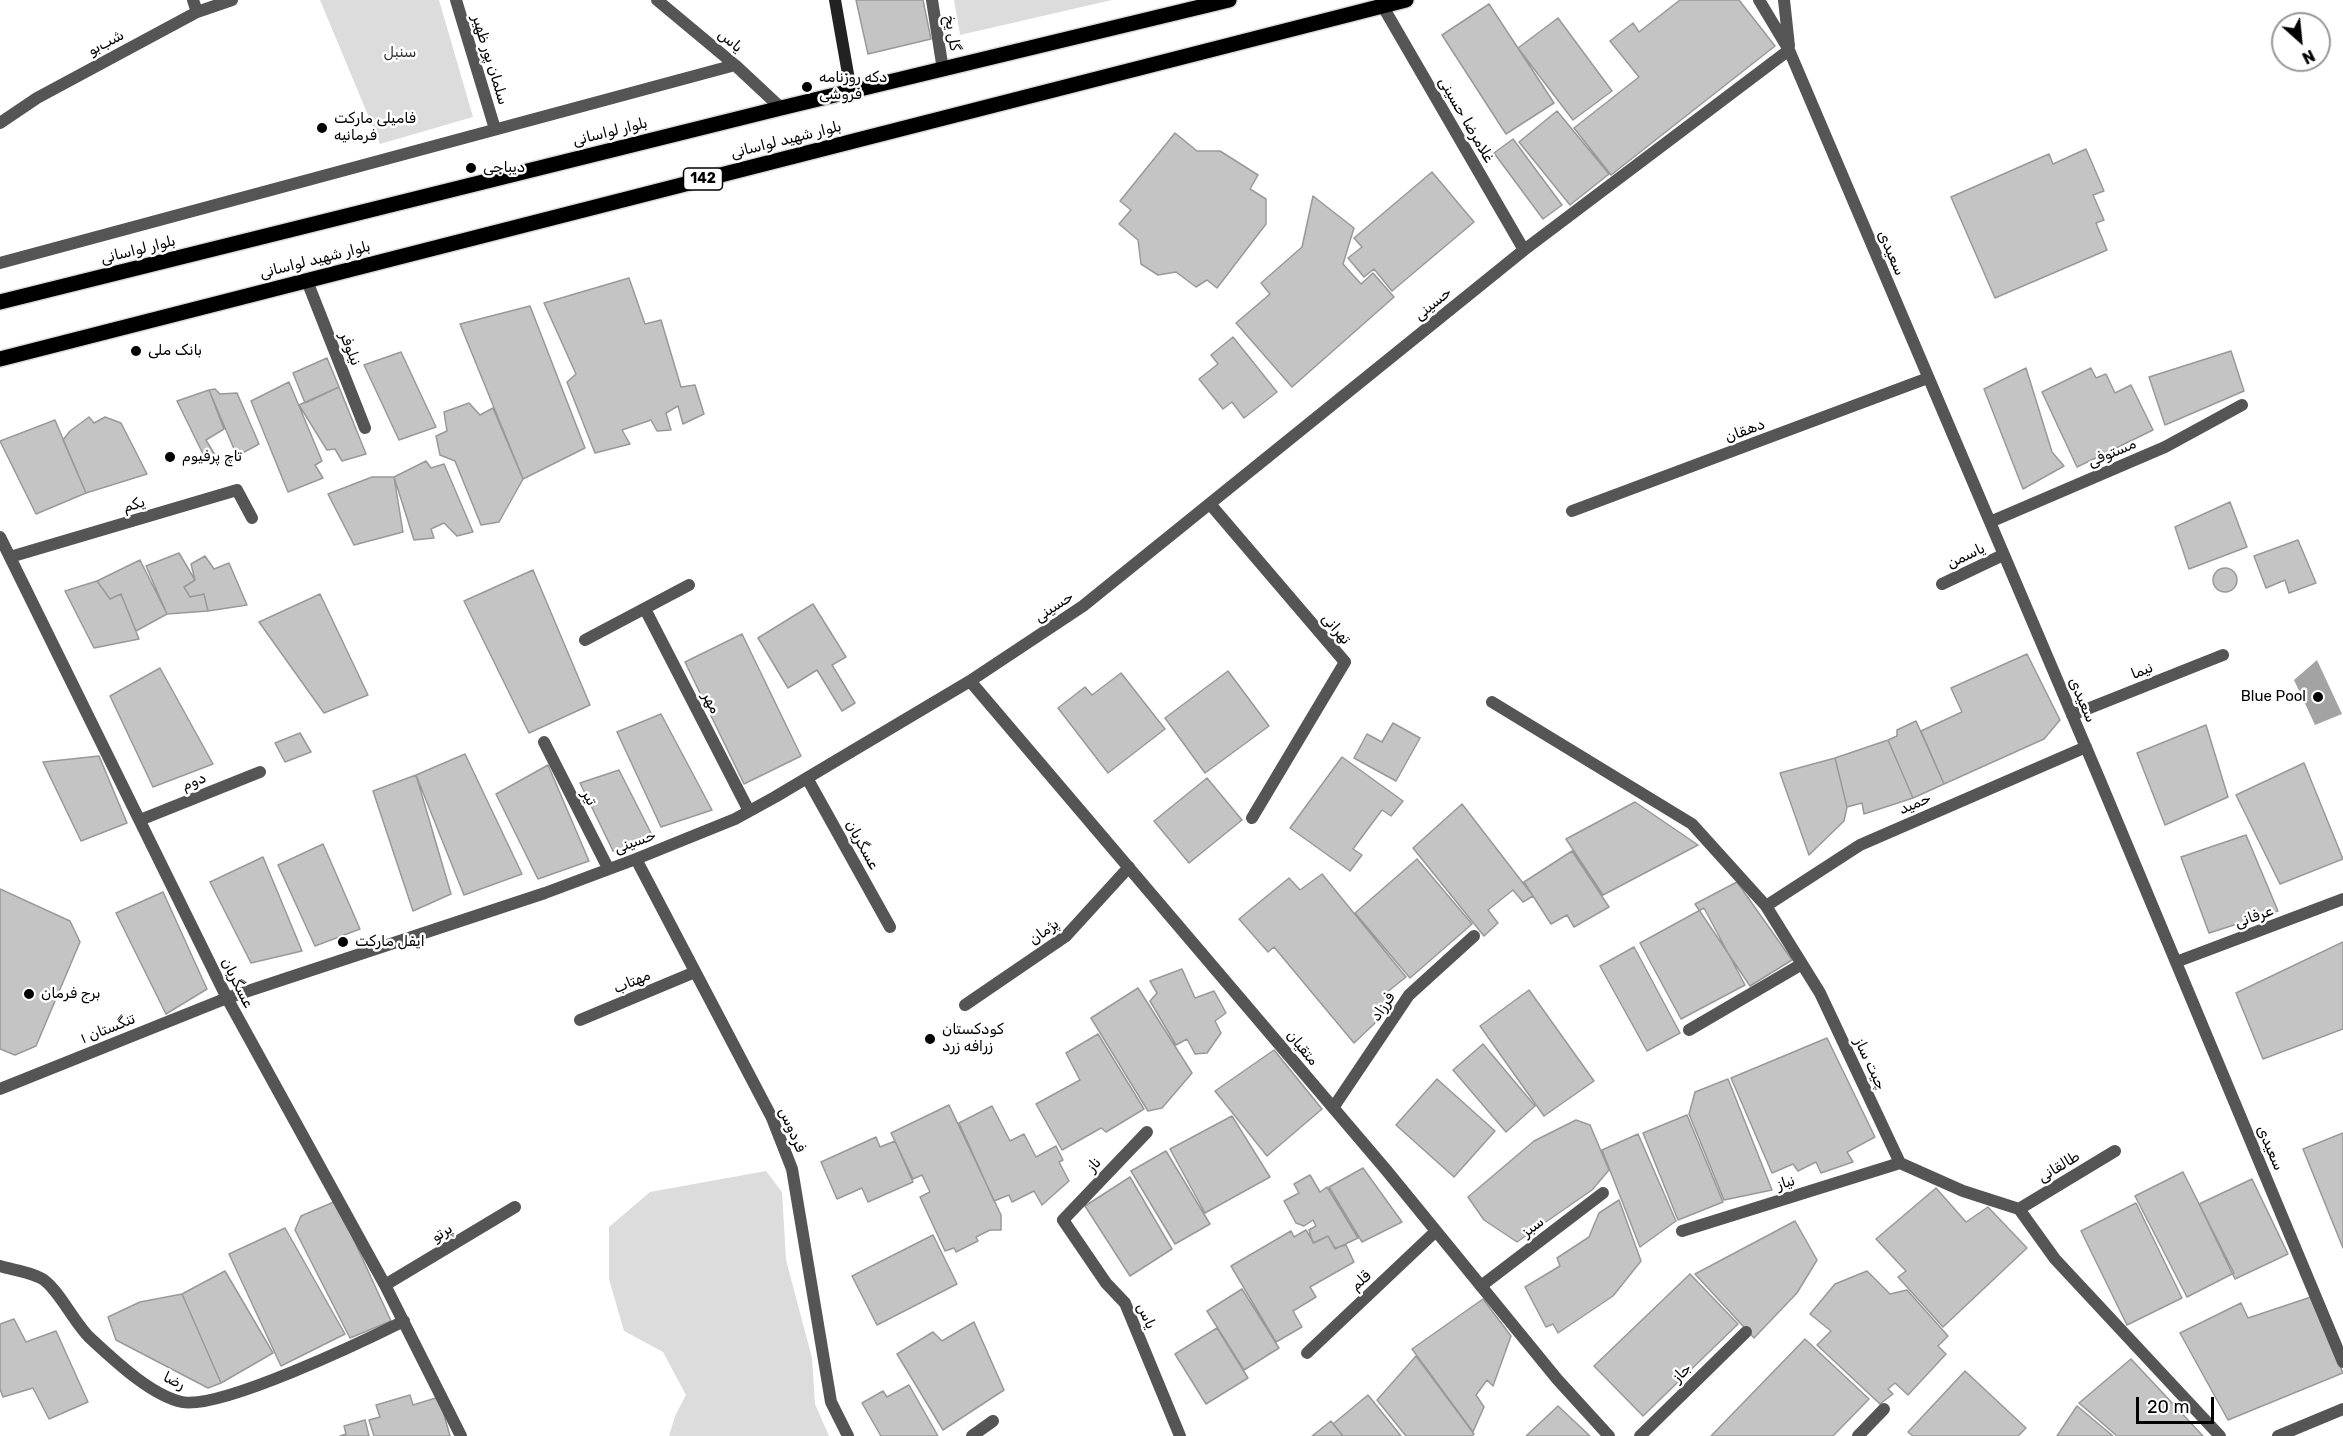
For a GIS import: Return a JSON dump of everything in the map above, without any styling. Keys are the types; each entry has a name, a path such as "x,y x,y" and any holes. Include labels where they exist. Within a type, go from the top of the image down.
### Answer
{"main road":[{"path":"835,0 851,91"},
{"name":"بلوار لواسانی","path":"0,302 781,108 1229,0"},
{"name":"بلوار شهید لواسانی","path":"0,359 1406,0"}],"street":[{"name":"شب‌بو","path":"0,123 37,98 195,6 232,0"},
{"name":"سلمان پور ظهیر","path":"456,0 495,129"},
{"name":"یاس","path":"657,0 735,65 781,108"},
{"name":"گل یخ","path":"932,0 943,70"},
{"name":"سعیدی","path":"1759,0 1789,50 2086,747 2343,1362"},
{"name":"سعیدی","path":"1784,0 1789,50"},
{"name":"غلامرضا حسینی","path":"1382,5 1524,250"},
{"name":"حسینی","path":"227,998 545,893 636,859 749,811 970,681 1083,606 1524,250 1789,50"},
{"path":"0,263 735,65"},
{"name":"نیلوفر","path":"307,280 365,428"},
{"name":"دهقان","path":"1572,511 1928,378"},
{"name":"مستوفی","path":"1990,522 2165,447 2242,405"},
{"name":"یکم","path":"10,557 237,490 252,518"},
{"name":"تهرانی","path":"1210,504 1345,662 1252,818"},
{"name":"عسگریان","path":"0,537 227,998 385,1285 461,1436"},
{"name":"یاسمن","path":"1942,584 2004,555"},
{"path":"585,640 689,585"},
{"name":"مهر","path":"645,609 749,811"},
{"name":"نیما","path":"2072,715 2223,656"},
{"name":"متقیان","path":"970,681 1333,1108 1557,1379 1609,1436"},
{"name":"چیت ساز","path":"1492,702 1692,824 1766,906 1820,993 1900,1163"},
{"name":"تیر","path":"544,742 608,868"},
{"name":"حمید","path":"1766,906 1860,845 2086,747"},
{"name":"دوم","path":"140,820 260,772"},
{"name":"عسگریان","path":"807,778 890,927"},
{"name":"فردوس","path":"636,859 772,1118 792,1169 831,1402 848,1436"},
{"name":"پژمان","path":"965,1005 1066,936 1129,867"},
{"name":"عرفانی","path":"2176,962 2343,899"},
{"name":"فرزاد","path":"1333,1108 1410,995 1474,936"},
{"path":"1689,1030 1802,964"},
{"name":"مهتاب","path":"580,1020 695,972"},
{"name":"تنگستان ۱","path":"0,1089 227,998"},
{"name":"ناز","path":"1063,1220 1147,1132"},
{"name":"طالقانی","path":"2019,1209 2115,1151"},
{"path":"1900,1163 1963,1191 2019,1209 2055,1259 2220,1436"},
{"name":"نیاز","path":"1682,1231 1900,1163"},
{"name":"سبز","path":"1481,1286 1603,1193"},
{"name":"پرتو","path":"385,1285 515,1207"},
{"name":"یاس","path":"1063,1220 1106,1283 1125,1304 1180,1436"},
{"name":"قلم","path":"1307,1353 1436,1231"},
{"name":"رضا","path":"0,1266 43,1280 85,1333 133,1377 181,1402 195,1403 234,1394 352,1347 404,1321"},
{"name":"جاز","path":"1640,1436 1746,1332"},
{"path":"1858,1436 1884,1409"},
{"path":"2278,1436 2343,1409"},
{"path":"972,1436 993,1421"}],"green space":[{"name":"سنبل","path":"320,0 439,0 473,117 380,144"},
{"path":"954,0 1112,0 960,35"},
{"path":"766,1171 782,1192 786,1260 812,1358 815,1404 829,1436 669,1436 675,1416 686,1395 663,1352 624,1331 609,1279 609,1227 650,1192"}],"shaded area":[{"name":"Blue Pool","path":"2317,660 2342,714 2315,725 2294,680"}],"building":[{"path":"856,0 923,0 931,39 868,54"},
{"path":"1680,0 1739,0 1775,46 1611,175 1574,128 1639,77 1610,41 1633,23 1639,32"},
{"path":"1489,4 1554,103 1506,134 1442,35"},
{"path":"1558,18 1612,91 1573,120 1518,48"},
{"path":"1557,111 1609,174 1570,205 1519,142"},
{"path":"1175,133 1197,151 1220,151 1258,175 1250,189 1266,199 1266,224 1217,288 1207,280 1196,287 1176,272 1158,275 1141,264 1138,240 1119,224 1131,210 1120,201"},
{"path":"1513,139 1562,205 1543,219 1494,153"},
{"path":"2086,149 2104,191 2093,195 2104,220 2096,223 2107,250 1995,298 1951,197 2049,154 2053,164"},
{"path":"1432,172 1474,222 1392,291 1374,269 1364,277 1348,258 1362,247 1354,238"},
{"path":"1313,196 1354,228 1343,264 1361,284 1373,273 1394,297 1292,387 1236,323 1270,294 1261,283 1302,247"},
{"path":"629,278 645,324 661,320 681,387 695,385 704,414 683,424 678,406 666,413 671,430 657,431 651,420 622,430 630,444 595,453 567,382 576,374 544,303"},
{"path":"530,306 585,448 523,479 460,324"},
{"path":"1233,337 1277,392 1244,418 1232,402 1223,409 1199,379 1218,364 1211,355"},
{"path":"2231,351 2244,391 2165,425 2149,377"},
{"path":"401,352 436,427 399,440 364,365"},
{"path":"327,358 339,387 305,403 293,373"},
{"path":"2026,368 2052,452 2064,466 2023,489 1984,389"},
{"path":"2091,368 2096,378 2106,374 2115,393 2131,385 2153,430 2077,467 2042,392"},
{"path":"289,382 322,461 315,465 323,478 288,492 251,401"},
{"path":"339,387 366,454 342,461 335,449 327,450 299,405"},
{"path":"215,389 220,394 237,393 259,444 237,456 209,390"},
{"path":"209,390 224,429 206,440 215,455 206,460 177,401"},
{"path":"469,403 480,415 493,408 523,479 499,522 481,525 455,461 440,455 436,436 447,431 444,412"},
{"path":"89,417 94,423 105,417 121,423 147,474 86,493 63,440 70,431"},
{"path":"55,420 86,493 36,514 0,441"},
{"path":"426,461 431,468 444,464 473,532 457,536 444,523 431,529 434,538 414,540 394,477"},
{"path":"372,477 394,477 403,532 354,545 328,494"},
{"path":"2230,502 2247,547 2189,569 2175,527"},
{"path":"2298,540 2316,583 2289,593 2285,580 2266,588 2254,556"},
{"path":"179,553 195,580 184,587 190,597 204,594 208,611 167,614 146,566"},
{"path":"205,556 214,569 229,563 247,605 208,611 204,594 190,597 184,587 195,580 191,564"},
{"path":"140,560 167,614 136,631 121,594 110,599 97,581"},
{"path":"2225,568 2230,569 2236,575 2236,585 2230,591 2225,592 2220,591 2214,585 2213,580 2214,575 2220,569"},
{"path":"533,570 590,705 529,733 464,601"},
{"path":"97,581 110,599 121,594 139,639 94,648 65,591"},
{"path":"320,594 368,695 324,713 259,622"},
{"path":"813,604 846,657 832,665 855,703 842,711 817,670 788,688 758,638"},
{"path":"742,634 801,756 744,784 685,662"},
{"path":"2027,654 2060,720 2044,739 1944,784 1921,731 1962,712 1951,688"},
{"path":"160,668 213,764 153,787 110,696"},
{"path":"1228,671 1269,726 1205,773 1165,718"},
{"path":"1121,673 1165,729 1108,773 1058,708 1085,687 1092,695"},
{"path":"661,714 712,810 661,827 617,732"},
{"path":"1916,721 1944,784 1913,798 1888,740 1897,736 1897,730"},
{"path":"1393,723 1420,738 1396,781 1354,758 1367,734 1382,742"},
{"path":"2206,725 2228,797 2165,825 2137,753"},
{"path":"300,733 311,752 285,762 275,743"},
{"path":"1888,740 1913,798 1864,814 1862,803 1847,807 1835,758"},
{"path":"465,754 522,874 464,895 416,775"},
{"path":"99,756 127,823 81,841 43,762"},
{"path":"1342,757 1403,801 1391,816 1382,810 1353,849 1362,855 1350,871 1290,828"},
{"path":"1835,758 1847,807 1844,821 1809,855 1780,773"},
{"path":"2304,763 2343,859 2280,884 2236,795"},
{"path":"548,765 589,861 538,879 496,794"},
{"path":"619,770 654,839 613,851 580,783"},
{"path":"416,775 451,894 413,911 373,791"},
{"path":"1207,778 1242,820 1189,863 1154,821"},
{"path":"1635,802 1698,845 1603,895 1566,839"},
{"path":"1462,804 1533,896 1523,902 1513,890 1488,910 1498,923 1484,936 1413,848"},
{"path":"2246,835 2278,911 2209,933 2181,857"},
{"path":"323,844 360,929 315,946 278,865"},
{"path":"1572,851 1609,907 1574,927 1567,915 1551,924 1524,882"},
{"path":"263,857 302,951 251,963 210,882"},
{"path":"1417,859 1472,924 1410,978 1355,913"},
{"path":"1322,874 1406,977 1386,993 1391,998 1374,1024 1354,1043 1274,947 1268,952 1239,919 1289,878 1300,890"},
{"path":"1737,882 1792,960 1750,986 1695,904"},
{"name":"برج فرمان","path":"0,889 70,921 80,942 36,1046 15,1055 0,1049"},
{"path":"163,892 207,989 166,1014 116,913"},
{"path":"1704,908 1745,985 1681,1019 1640,943"},
{"path":"2343,942 2343,1029 2263,1059 2236,993"},
{"path":"1634,947 1680,1033 1647,1051 1600,966"},
{"path":"1182,969 1195,998 1214,991 1226,1013 1215,1021 1221,1033 1207,1053 1195,1054 1187,1039 1176,1045 1150,1001 1157,993 1150,981"},
{"path":"1138,988 1192,1073 1162,1108 1148,1111 1091,1018"},
{"path":"1529,990 1594,1081 1544,1116 1480,1026"},
{"path":"1098,1034 1144,1109 1106,1132 1101,1128 1062,1150 1036,1104 1080,1080 1066,1053"},
{"path":"1827,1038 1875,1137 1847,1152 1853,1162 1821,1173 1816,1162 1798,1171 1793,1164 1772,1173 1731,1078"},
{"path":"1483,1044 1535,1106 1506,1132 1453,1070"},
{"path":"1274,1050 1322,1109 1267,1156 1215,1091"},
{"path":"1437,1079 1495,1131 1454,1177 1396,1125"},
{"path":"1728,1079 1772,1190 1724,1200 1689,1114 1695,1092"},
{"path":"949,1105 1001,1215 1001,1230 990,1230 976,1237 978,1241 956,1252 954,1248 945,1251 920,1197 930,1192 922,1175 913,1179 891,1133"},
{"path":"992,1106 1010,1141 1024,1134 1036,1157 1056,1146 1063,1160 1059,1162 1069,1181 1042,1205 1034,1191 1012,1202 1009,1195 994,1201 959,1123"},
{"path":"1687,1115 1723,1202 1678,1220 1643,1133"},
{"path":"1232,1116 1270,1177 1205,1213 1170,1149"},
{"path":"1576,1120 1590,1125 1609,1170 1592,1190 1517,1242 1484,1220 1468,1197 1534,1141"},
{"path":"2343,1133 2343,1248 2303,1149"},
{"path":"1638,1134 1676,1221 1640,1247 1602,1150"},
{"path":"876,1137 880,1147 895,1141 913,1182 868,1202 862,1188 837,1199 821,1162"},
{"path":"1166,1151 1210,1224 1175,1244 1131,1171"},
{"path":"1363,1168 1402,1222 1362,1242 1329,1187"},
{"path":"2183,1172 2234,1273 2187,1297 2135,1196"},
{"path":"1310,1175 1320,1192 1327,1187 1358,1238 1335,1249 1328,1236 1313,1243 1309,1230 1316,1226 1313,1220 1304,1226 1296,1223 1284,1201 1299,1193 1294,1184"},
{"path":"1130,1177 1172,1249 1130,1276 1085,1206"},
{"path":"2252,1179 2288,1254 2235,1279 2199,1204"},
{"path":"1936,1188 1966,1222 1988,1207 2027,1248 1943,1327 1898,1277 1906,1271 1876,1239"},
{"path":"1619,1200 1641,1261 1613,1296 1558,1333 1553,1324 1546,1327 1525,1287 1560,1266 1557,1258 1589,1237 1599,1213"},
{"path":"336,1201 391,1321 350,1338 295,1230 301,1216"},
{"path":"2136,1203 2182,1298 2127,1325 2081,1231"},
{"path":"1795,1221 1817,1260 1797,1293 1754,1338 1695,1274"},
{"path":"285,1228 345,1334 281,1366 229,1254"},
{"path":"1306,1230 1314,1243 1328,1236 1335,1248 1346,1245 1354,1262 1310,1287 1316,1297 1293,1311 1302,1327 1276,1342 1231,1266 1291,1231 1294,1237"},
{"path":"933,1235 957,1284 877,1325 852,1276"},
{"path":"225,1271 273,1353 221,1383 182,1294"},
{"path":"1867,1271 1890,1294 1907,1290 1948,1336 1938,1346 1946,1354 1908,1395 1895,1383 1888,1389 1893,1394 1880,1404 1817,1345 1831,1331 1810,1314 1835,1284"},
{"path":"1690,1274 1738,1324 1643,1416 1594,1366"},
{"path":"1242,1289 1279,1348 1244,1370 1207,1311"},
{"path":"182,1294 221,1383 208,1388 116,1340 108,1317 140,1302"},
{"path":"2311,1297 2343,1373 2228,1420 2180,1333 2241,1303 2248,1318"},
{"path":"1483,1299 1511,1336 1493,1386 1487,1380 1476,1395 1484,1407 1473,1432 1412,1349"},
{"path":"14,1319 26,1342 56,1331 88,1402 49,1419 33,1388 3,1397 0,1389 0,1324"},
{"path":"974,1322 1004,1390 943,1430 897,1354 933,1332 942,1341"},
{"path":"1217,1328 1248,1378 1206,1404 1175,1354"},
{"path":"1805,1339 1869,1399 1833,1436 1711,1436"},
{"path":"1416,1356 1474,1434 1472,1436 1406,1436 1377,1400"},
{"path":"2131,1359 2203,1436 2117,1436 2079,1403"},
{"path":"1965,1371 2026,1428 2018,1436 1913,1436 1908,1432"},
{"path":"909,1385 938,1436 881,1436 862,1403 883,1391 887,1397"},
{"path":"410,1395 413,1405 439,1397 450,1436 374,1436 369,1420 380,1417 376,1405"},
{"path":"1368,1395 1401,1436 1343,1436 1333,1424"},
{"path":"1558,1406 1590,1436 1526,1436"},
{"path":"2077,1406 2113,1436 2057,1436"},
{"path":"365,1420 369,1436 340,1436 346,1434 344,1426"},
{"path":"1331,1421 1343,1436 1312,1436"}],"place":[{"name":"دکه روزنامه فروشی","path":"807,87"},
{"name":"فامیلی مارکت فرمانیه","path":"322,128"},
{"name":"دیباجی","path":"471,168"},
{"name":"بانک ملی","path":"136,351"},
{"name":"تاچ پرفيوم","path":"170,457"},
{"name":"Blue Pool","path":"2318,697"},
{"name":"ایفل مارکت","path":"343,942"},
{"name":"برج فرمان","path":"29,994"},
{"name":"کودکستان زرافه زرد","path":"930,1039"}]}
